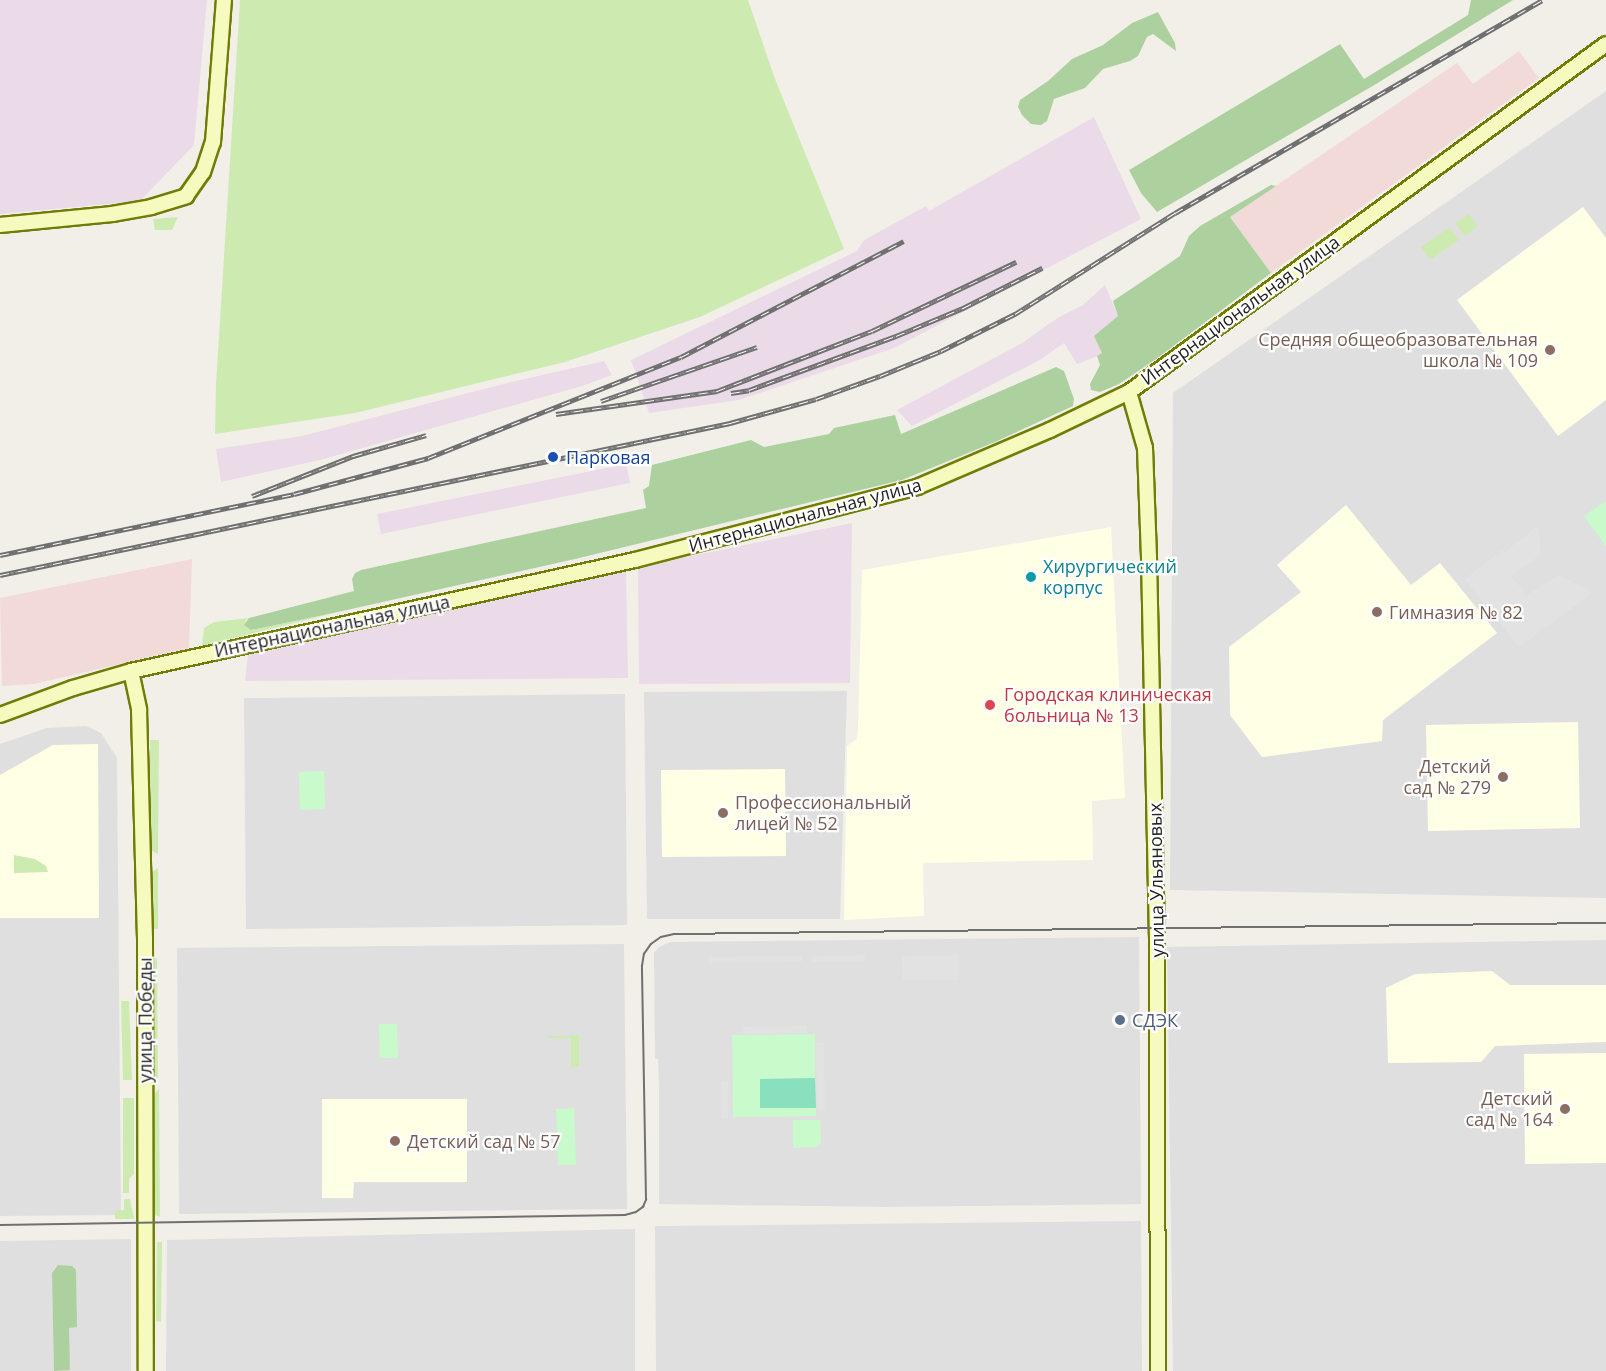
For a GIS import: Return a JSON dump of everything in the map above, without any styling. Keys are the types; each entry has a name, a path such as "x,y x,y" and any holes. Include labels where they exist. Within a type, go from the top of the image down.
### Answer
{"main road":[{"path":"0,225 112,214 151,207 186,196 203,172 213,142 224,0"},
{"name":"Интернациональная улица","path":"0,715 42,698 130,671 635,560 917,487 1050,430 1130,392 1606,44"},
{"name":"улица Ульяновых","path":"1130,392 1145,448 1149,547 1157,938 1158,1371"},
{"name":"улица Победы","path":"130,671 139,710 145,944 146,1371"}],"shaded area":[{"path":"0,0 207,0 194,145 140,201 0,214"},
{"path":"1519,51 1539,78 1271,273 1230,217 1457,63 1473,84"},
{"path":"1606,91 1606,898 1170,890 1173,393"},
{"path":"1094,117 1141,219 894,348 739,400 649,413 631,360 857,251 864,240 926,206 929,211"},
{"name":"Средняя общеобразовательная школа № 109","path":"1583,207 1606,238 1606,400 1558,436 1457,300"},
{"path":"1105,285 1118,316 1103,354 1077,364 1064,343 1040,360 912,426 897,410 1022,343 1059,317 1083,305"},
{"path":"604,361 612,375 582,386 320,460 221,482 216,449 302,436 507,383"},
{"path":"626,464 630,483 381,534 377,514"},
{"name":"Гимназия № 82","path":"1346,505 1411,585 1440,563 1497,633 1383,720 1382,741 1262,757 1230,715 1229,647 1301,592 1277,565"},
{"path":"852,523 850,683 639,684 638,567"},
{"path":"1538,526 1541,554 1511,576 1527,595 1558,575 1586,588 1591,594 1519,647 1465,579"},
{"name":"Городская клиническая больница № 13","path":"1111,527 1125,798 1092,801 1093,860 923,863 924,916 844,920 847,746 857,739 858,729 862,570"},
{"path":"192,559 189,648 34,684 2,686 0,598"},
{"path":"626,570 628,678 245,681 248,654"},
{"path":"847,691 840,919 647,919 644,692"},
{"path":"625,694 627,925 246,929 244,698"},
{"name":"Детский сад № 279","path":"1578,722 1580,828 1428,831 1426,725"},
{"path":"86,726 101,733 117,758 121,1215 0,1216 0,744 47,728"},
{"path":"98,744 99,918 0,918 0,775 53,745"},
{"name":"Профессиональный лицей № 52","path":"785,769 786,856 662,857 661,770"},
{"path":"1139,937 1141,1204 885,1207 659,1204 659,1088 658,1059 655,1059 654,953 659,947 670,942"},
{"path":"1606,940 1606,1371 1173,1371 1167,947"},
{"path":"624,944 627,1209 179,1214 177,948"},
{"path":"865,955 865,961 812,962 812,956"},
{"path":"959,955 959,980 903,980 902,956"},
{"path":"801,956 802,962 709,963 709,957"},
{"path":"1492,971 1510,985 1606,985 1606,1042 1495,1046 1481,1062 1388,1063 1386,988 1415,974"},
{"path":"807,1026 807,1033 743,1034 743,1027"},
{"path":"816,1043 824,1043 825,1109 817,1109"},
{"name":"Детский сад № 164","path":"1606,1053 1606,1163 1525,1164 1524,1054"},
{"path":"721,1081 728,1081 728,1118 721,1118"},
{"name":"Детский сад № 57","path":"322,1099 467,1099 467,1182 354,1182 353,1198 322,1198"},
{"path":"1141,1221 1142,1371 656,1371 655,1226"},
{"path":"635,1229 635,1371 166,1371 167,1240"},
{"path":"131,1239 131,1371 0,1371 0,1241"}],"green space":[{"path":"240,0 748,0 775,79 844,249 700,317 565,362 355,413 215,434 216,384"},
{"path":"1471,0 1513,0 1376,84 1157,212 1141,193 1129,170 1340,44 1364,79 1468,15"},
{"path":"1158,12 1175,43 1176,51 1153,34 1147,37 1138,56 1130,61 1103,69 1085,88 1054,99 1047,121 1041,125 1031,124 1022,115 1018,107 1020,100 1048,81 1072,59 1103,45 1132,23"},
{"path":"1271,185 1276,186 1230,217 1271,273 1119,384 1100,392 1091,390 1090,384 1100,365 1097,356 1102,353 1094,336 1118,316 1113,301 1180,256 1189,236 1200,226"},
{"path":"1469,214 1478,226 1465,236 1455,223"},
{"path":"178,217 172,230 155,230 153,219"},
{"path":"1450,227 1459,240 1430,260 1421,247"},
{"path":"1056,367 1064,371 1074,399 1073,406 995,442 902,480 575,559 338,612 251,630 244,625 249,618 354,591 352,579 355,573 361,570 646,508 643,490 649,486 652,465 751,440 764,447 829,434 834,428 895,415 901,434"},
{"path":"1606,501 1606,546 1584,516"},
{"path":"338,612 202,646 204,628 214,622 249,618 245,621 252,630"},
{"path":"150,740 159,740 158,854 150,850"},
{"path":"324,771 325,809 300,810 299,772"},
{"path":"14,855 35,859 46,866 48,872 14,873"},
{"path":"158,868 158,929 149,929 149,874"},
{"path":"157,958 158,1078 150,1078 149,1021 155,1016 154,980 148,973 148,959"},
{"path":"121,1001 129,1001 132,1080 123,1080"},
{"path":"379,1024 397,1024 398,1058 380,1058"},
{"path":"815,1034 815,1078 760,1079 760,1108 816,1108 816,1116 733,1117 732,1035"},
{"path":"579,1035 579,1067 571,1067 571,1038 549,1038 549,1036"},
{"path":"815,1078 816,1108 760,1108 760,1079"},
{"path":"159,1089 160,1217 153,1214 151,1097"},
{"path":"123,1098 134,1098 134,1174 129,1179 129,1193 123,1193"},
{"path":"574,1108 576,1165 558,1165 556,1109"},
{"path":"793,1120 820,1120 821,1142 817,1147 793,1148"},
{"path":"124,1199 130,1199 134,1219 115,1219 115,1211 124,1210"},
{"path":"157,1242 162,1242 161,1322 156,1321"},
{"path":"58,1265 72,1266 76,1270 77,1327 69,1328 70,1370 54,1371 52,1273"}],"tram line":[{"path":"0,1225 625,1215 636,1212 643,1207 646,1200 642,966 644,954 651,944 661,937 674,934 1606,923"}],"railway":[{"path":"0,575 730,423 816,399 880,376 941,351 1015,314 1175,213 1542,0"},
{"path":"0,555 294,494 428,458 681,357 904,241"},
{"path":"556,414 717,391 872,331 1016,262"},
{"path":"731,393 749,390 896,336 963,308 1042,268"},
{"path":"601,401 757,347"},
{"path":"252,496 353,456 426,435"}],"place":[{"name":"Средняя общеобразовательная школа № 109","path":"1550,350"},
{"name":"Парковая","path":"553,457"},
{"name":"Хирургический корпус","path":"1031,577"},
{"name":"Гимназия № 82","path":"1377,612"},
{"name":"Городская клиническая больница № 13","path":"990,705"},
{"name":"Детский сад № 279","path":"1503,777"},
{"name":"Профессиональный лицей № 52","path":"723,813"},
{"name":"СДЭК","path":"1120,1020"},
{"name":"Детский сад № 164","path":"1565,1109"},
{"name":"Детский сад № 57","path":"395,1141"}]}
